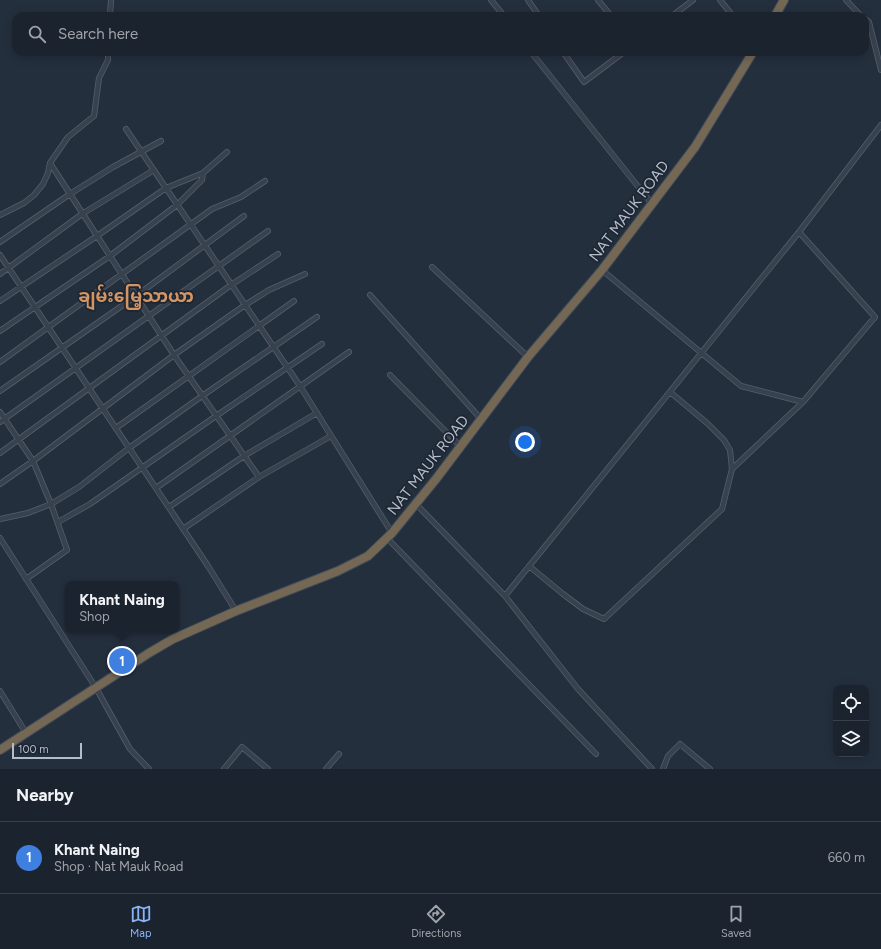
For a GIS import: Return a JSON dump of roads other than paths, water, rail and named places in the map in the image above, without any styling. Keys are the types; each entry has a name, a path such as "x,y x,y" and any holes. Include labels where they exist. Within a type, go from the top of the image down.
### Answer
{"highway":[{"path":"777,12 784,0"},
{"name":"NAT MAUK ROAD","path":"0,750 173,638 236,611 338,571 368,556 389,536 416,504 528,357 602,270 695,147 751,56"}],"street":[{"path":"110,12 111,0"},
{"path":"491,0 501,12"},
{"path":"528,0 536,12"},
{"path":"598,0 608,12"},
{"path":"677,12 693,0"},
{"path":"720,0 730,12"},
{"path":"846,0 857,12"},
{"path":"869,22 881,70"},
{"path":"0,215 24,203 34,195 43,184 48,173 50,163 68,137 94,116 99,78 108,60 108,56"},
{"path":"535,56 652,204"},
{"path":"566,56 584,82 619,56"},
{"path":"505,596 799,232 881,125"},
{"path":"126,129 300,386 389,536 596,754"},
{"path":"0,242 70,194 113,167 161,141"},
{"path":"0,301 166,188 203,173 227,152"},
{"path":"50,163 174,355 259,477"},
{"path":"0,274 82,214 154,170"},
{"path":"0,331 110,256 177,205 202,180 203,173"},
{"path":"0,362 212,209 241,197 265,181"},
{"path":"0,391 136,296 204,244 244,216"},
{"path":"2,421 218,265 268,231"},
{"path":"732,469 803,402 875,317 799,232"},
{"path":"0,453 17,439 232,285 278,254"},
{"path":"0,256 184,529 236,611"},
{"path":"432,268 528,357"},
{"path":"602,270 741,386 803,402"},
{"path":"0,484 174,355 245,305 269,290 305,274"},
{"path":"370,295 481,419"},
{"path":"116,428 294,301"},
{"path":"0,519 28,514 51,504 79,487 129,448 317,317"},
{"path":"58,522 90,504 322,344"},
{"path":"156,488 349,352"},
{"path":"390,375 460,446"},
{"path":"530,566 583,609 604,619 722,509 732,469 730,450 724,440 707,423 670,392"},
{"path":"0,412 2,421 33,461 58,522 67,550 26,579"},
{"path":"169,508 244,456 317,413"},
{"path":"184,529 259,477 331,436"},
{"path":"416,504 505,596 578,689 652,769"},
{"path":"0,538 96,688 130,749 149,769"},
{"path":"0,691 26,733"},
{"path":"663,769 668,756 680,744 710,769"},
{"path":"224,769 242,747 268,769"},
{"path":"326,769 339,754"}],"place":[{"name":"Khant Naing","path":"122,661"}],"district":[{"name":"ချမ်းမြေ့သာယာ","path":"136,296"}]}
